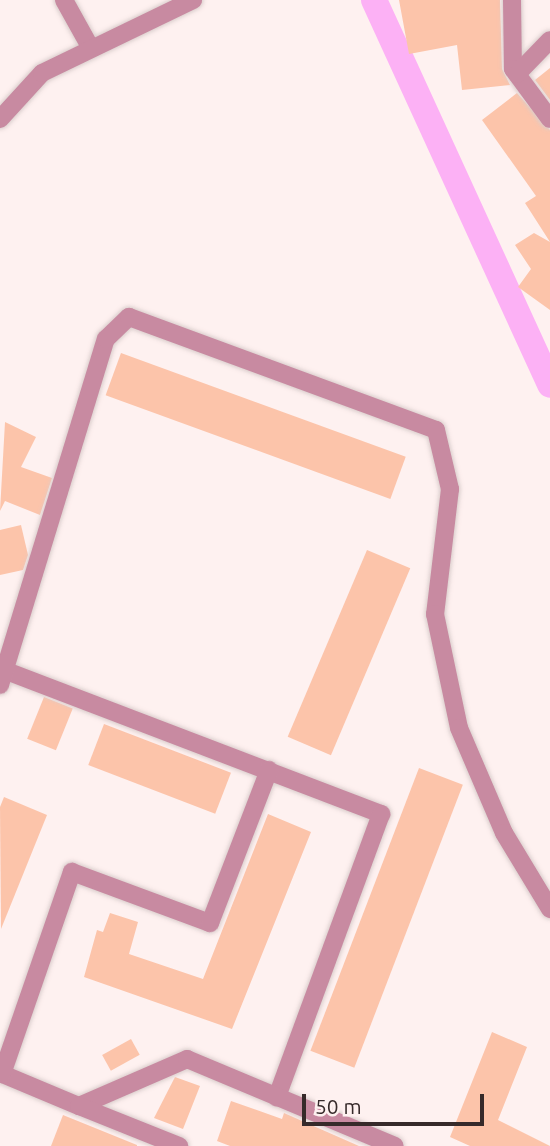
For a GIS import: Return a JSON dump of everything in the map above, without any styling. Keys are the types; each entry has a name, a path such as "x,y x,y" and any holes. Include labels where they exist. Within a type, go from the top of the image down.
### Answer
{"street":[{"path":"64,0 89,45"},
{"path":"0,119 43,73 89,45 193,0"},
{"path":"512,0 509,26 517,74 550,119"},
{"path":"517,74 550,40"},
{"path":"277,1097 381,814 269,770 2,677 106,339 129,317 436,430 450,489 435,614 458,728 504,833 550,909"},
{"path":"179,1146 1,1073 72,872 211,923 269,770"},
{"path":"79,1106 187,1059 395,1146"}],"building":[{"path":"399,0 500,0 502,69 510,85 462,90 457,45 409,54"},
{"path":"550,68 550,100 535,80"},
{"path":"517,93 550,130 550,242 525,203 536,196 482,120"},
{"path":"534,233 550,242 550,310 518,287 531,269 515,245"},
{"path":"121,353 406,457 390,499 106,395"},
{"path":"5,422 36,437 21,467 52,478 40,515 5,501 0,511"},
{"path":"21,525 28,555 23,570 0,575 0,530"},
{"path":"367,550 410,568 331,755 288,737"},
{"path":"44,697 73,709 56,750 27,739"},
{"path":"104,724 231,773 215,814 88,765"},
{"path":"419,768 463,785 354,1068 310,1051"},
{"path":"4,797 47,815 1,929 0,807"},
{"path":"268,814 311,832 232,1029 84,977 97,930 103,932 110,913 138,922 129,954 203,979"},
{"path":"492,1032 527,1047 498,1120 550,1146 470,1146 450,1137"},
{"path":"131,1039 140,1055 111,1071 102,1055"},
{"path":"175,1077 200,1086 183,1129 154,1118"},
{"path":"231,1101 282,1119 284,1113 359,1146 230,1146 217,1141"},
{"path":"63,1115 137,1145 137,1146 51,1146"}],"waterway":[{"path":"374,0 550,385"}]}
